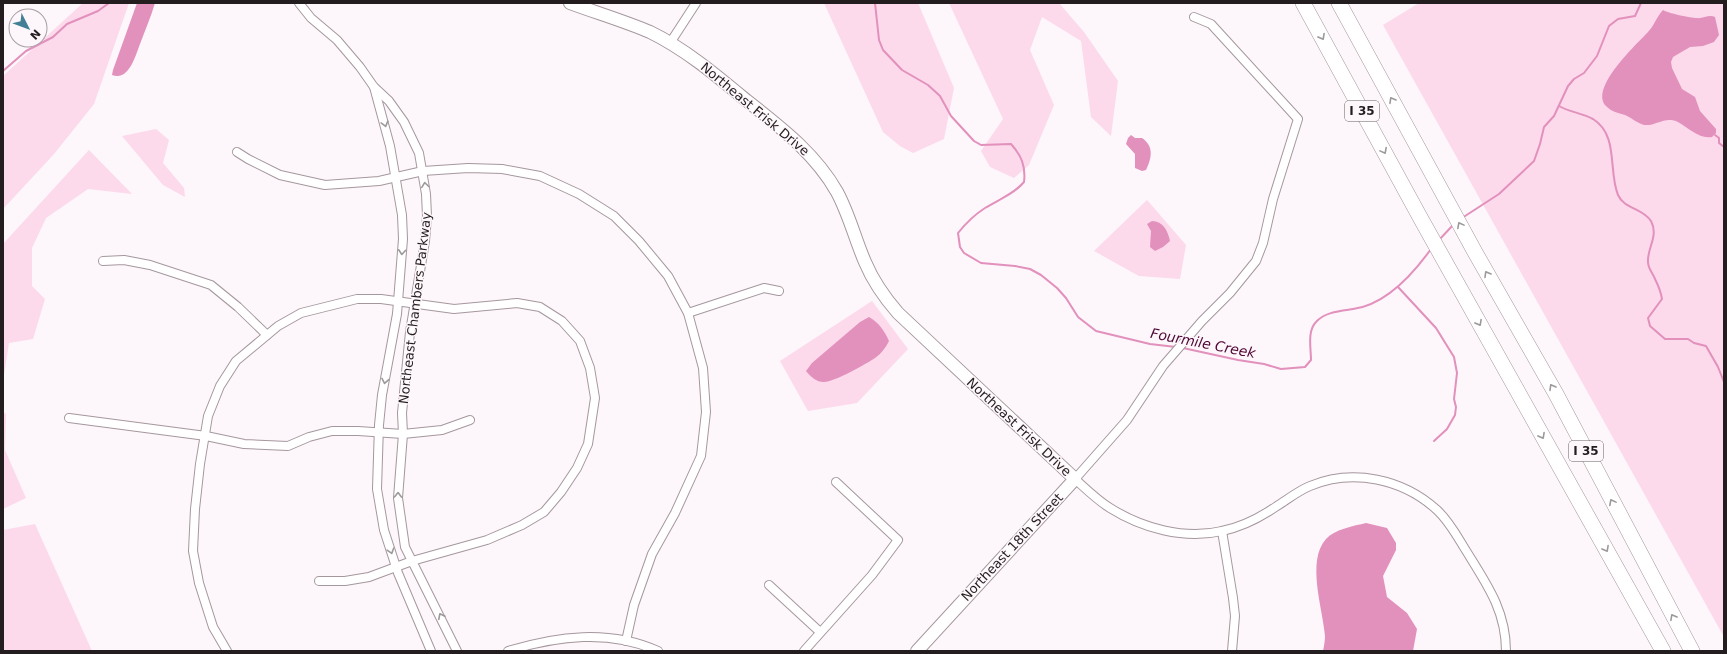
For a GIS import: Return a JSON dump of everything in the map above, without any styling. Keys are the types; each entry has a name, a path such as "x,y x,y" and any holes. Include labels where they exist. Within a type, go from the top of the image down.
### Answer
{"highway":[{"name":"I 35","path":"1303,3 1421,219 1663,651"},
{"name":"I 35","path":"1339,3 1476,254 1556,394 1692,651"}],"street":[{"name":"Northeast Chambers Parkway","path":"299,3 311,18 337,40 360,66 374,87 389,101 404,122 419,153 426,194 425,241 414,304 402,413 404,434 398,498 405,547 457,651"},
{"name":"Northeast Frisk Drive","path":"570,3 618,19 670,43 710,69 792,137 814,159 837,193 846,211 865,262 877,286 898,313 1074,479 1111,508 1136,522 1150,527 1179,533 1222,531 1246,523 1263,515 1300,491 1324,481 1347,477 1362,478 1383,481 1404,488 1418,496 1438,511 1456,534 1498,605 1504,626 1506,651"},
{"path":"670,43 696,3"},
{"name":"Northeast 18th Street","path":"917,651 1128,420 1163,366 1202,321 1230,293 1256,261 1263,243 1273,199 1298,119 1211,24 1194,17"},
{"name":"Northeast Chambers Parkway","path":"374,87 388,133 402,215 403,239 398,303 392,348 382,395 377,489 384,530 396,567 432,651"},
{"path":"237,152 280,175 325,185 348,184 396,178 423,171 468,168 502,169 540,176 579,194 614,216 639,240 668,276 688,313 703,368 706,412 701,456 675,513 652,554 634,605 626,641"},
{"path":"103,261 124,260 150,265 210,285 238,307 267,335"},
{"path":"688,313 764,288 779,291"},
{"path":"227,651 213,627 199,584 193,551 195,508 200,464 206,436 208,416 220,386 236,361 267,335 301,313 357,299 381,299 398,303 454,308 517,303 540,307 562,320 580,341 590,368 595,398 588,444 577,468 561,492 544,512 522,525 487,540 412,560 368,577 345,581 319,581"},
{"path":"68,418 206,436 244,444 288,446 309,437 332,431 404,434 442,430 470,420"},
{"path":"804,651 872,575 898,540 836,482"},
{"path":"1222,531 1235,616 1232,651"},
{"path":"769,585 820,632"},
{"path":"508,651 534,643 562,638 586,636 646,645 658,651"}],"shaded area":[{"path":"83,3 129,3 94,104 54,154 3,209 3,76 34,48 48,48 48,35"},
{"path":"137,3 155,3 131,66 123,75 112,75 113,70"},
{"path":"824,3 918,3 954,88 944,139 913,153 900,146 883,132"},
{"path":"949,3 1059,3 1084,32 1118,81 1111,136 1091,117 1081,41 1042,17 1030,50 1054,105 1029,165 1014,178 990,167 981,151 1003,119"},
{"path":"1419,3 1724,3 1724,637 1383,25"},
{"path":"1663,10 1694,18 1710,16 1715,17 1719,35 1714,42 1703,46 1690,47 1673,57 1671,62 1672,68 1682,89 1695,97 1700,111 1716,129 1716,133 1712,137 1700,136 1680,123 1671,120 1664,120 1648,125 1641,124 1625,115 1611,110 1606,106 1602,98 1604,89 1616,67 1650,30"},
{"path":"156,129 169,140 163,163 184,188 185,197 163,185 122,136"},
{"path":"1131,135 1135,138 1142,138 1149,145 1151,157 1146,170 1142,171 1135,168 1135,154 1126,144"},
{"path":"89,150 132,194 88,189 46,218 32,248 32,286 45,299 33,339 9,343 3,381 3,244"},
{"path":"1147,200 1186,245 1180,279 1139,276 1094,251"},
{"path":"1152,221 1156,221 1164,227 1170,241 1155,251 1150,247 1151,231 1147,224"},
{"path":"872,301 908,349 857,403 808,411 780,361"},
{"path":"869,317 881,327 889,341 885,348 875,358 842,376 824,382 814,379 806,371 812,363 860,322"},
{"path":"3,412 6,414 5,450 26,498 3,509"},
{"path":"1366,523 1387,528 1396,543 1396,550 1383,576 1387,597 1407,613 1417,629 1413,651 1323,651 1325,636 1316,572 1320,548 1326,539 1334,533 1345,528"},
{"path":"35,524 92,651 3,651 3,530"}],"waterway":[{"path":"3,71 26,51 53,37 67,24 98,11 109,3"},
{"name":"Fourmile Creek","path":"875,3 879,40 883,50 902,70 928,85 940,96 951,116 974,141 981,145 1011,144 1018,152 1022,161 1024,182 1011,193 977,213 958,233 960,247 964,253 981,263 1015,266 1030,269 1041,275 1057,288 1066,298 1078,317 1096,331 1150,344 1176,347"},
{"name":"Fourmile Creek","path":"1462,218 1499,194 1534,161 1544,127 1554,116 1568,86 1574,79 1584,73 1597,56 1609,26 1618,19 1635,16 1641,3"},
{"path":"1559,106 1589,117 1601,126 1610,144 1615,186 1618,195 1621,200 1643,213 1651,221 1654,232 1648,257 1648,264 1662,299 1648,318 1650,326 1665,339 1688,339 1694,343 1706,346 1718,367 1724,382"},
{"path":"1715,135 1719,138 1719,143 1724,147"},
{"name":"Fourmile Creek","path":"1439,240 1454,224"},
{"name":"Fourmile Creek","path":"1183,348 1264,364 1281,369 1305,367 1311,360 1310,335 1316,322 1328,314 1365,306 1387,295 1407,278 1431,249"},
{"path":"1398,287 1436,328 1454,357 1457,373 1454,399 1456,407 1455,415 1447,429 1434,441"}]}
